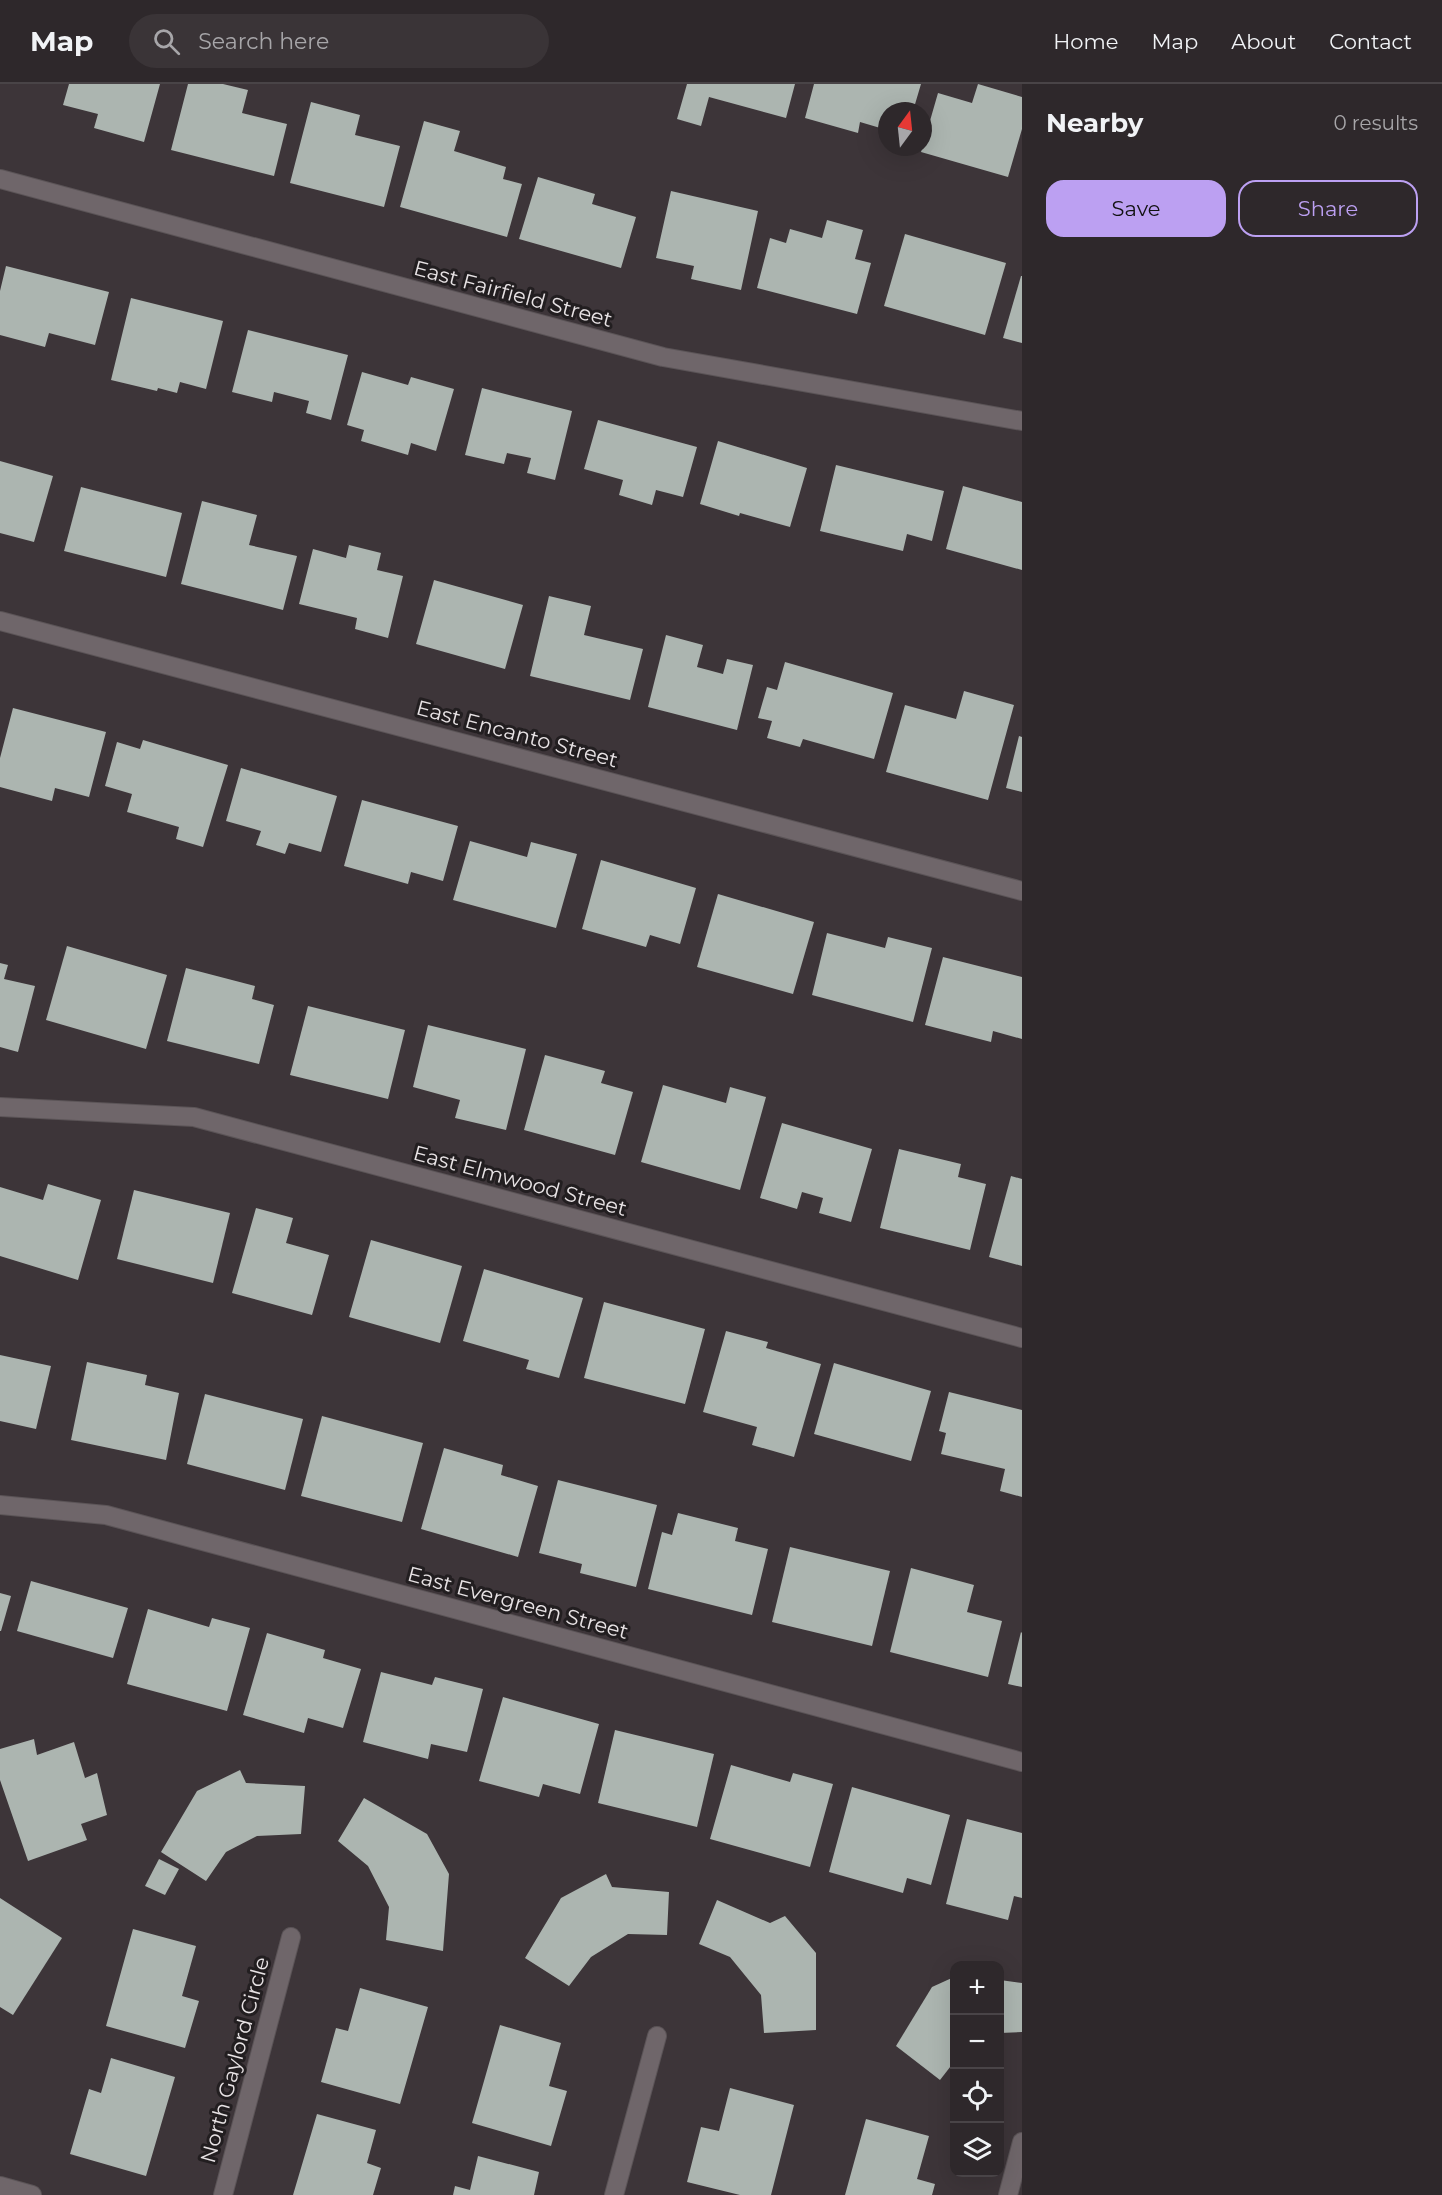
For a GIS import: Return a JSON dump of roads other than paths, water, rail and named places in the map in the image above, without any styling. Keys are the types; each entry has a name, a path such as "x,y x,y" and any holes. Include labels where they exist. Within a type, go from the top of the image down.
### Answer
{"street":[{"name":"East Fairfield Street","path":"0,179 663,357 1022,421"},
{"name":"East Encanto Street","path":"0,621 1022,891"},
{"name":"East Elmwood Street","path":"0,1107 194,1117 1022,1338"},
{"name":"East Evergreen Street","path":"0,1505 106,1515 1022,1762"},
{"name":"North Gaylord Circle","path":"223,2195 291,1937"},
{"path":"614,2195 657,2036"},
{"path":"1008,2195 1022,2142"},
{"path":"0,2186 32,2195"}]}
